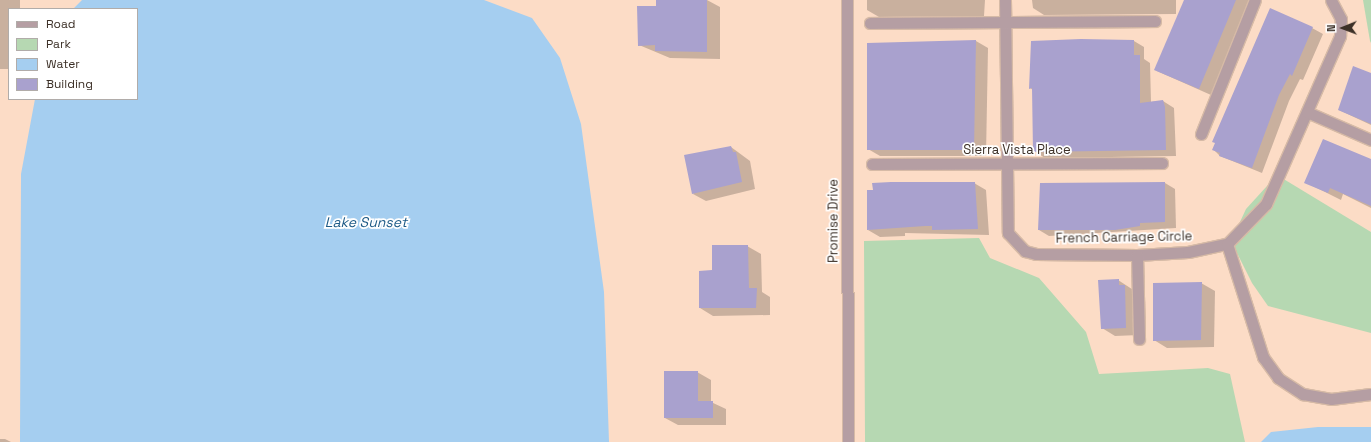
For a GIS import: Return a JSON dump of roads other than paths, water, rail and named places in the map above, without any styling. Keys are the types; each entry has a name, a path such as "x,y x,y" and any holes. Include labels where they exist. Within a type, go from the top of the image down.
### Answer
{"street":[{"name":"Promise Drive","path":"847,0 848,442"},
{"name":"French Carriage Circle","path":"1005,0 1008,233 1025,251 1137,255 1188,252 1226,244"},
{"path":"1201,134 1256,0"},
{"path":"1331,0 1341,19 1340,36 1266,204 1226,244 1262,357 1278,378 1303,394 1331,399 1371,394"},
{"path":"870,23 1155,22"},
{"path":"1307,112 1371,140"},
{"name":"Sierra Vista Place","path":"872,164 1162,163"},
{"path":"1137,255 1139,339"}],"water":[{"name":"Lake Sunset","path":"82,0 484,0 532,18 560,58 581,124 604,292 609,442 20,442 21,174 35,100 138,100 138,8 74,8"},
{"path":"1318,427 1371,427 1371,442 1261,442 1271,432"}]}
